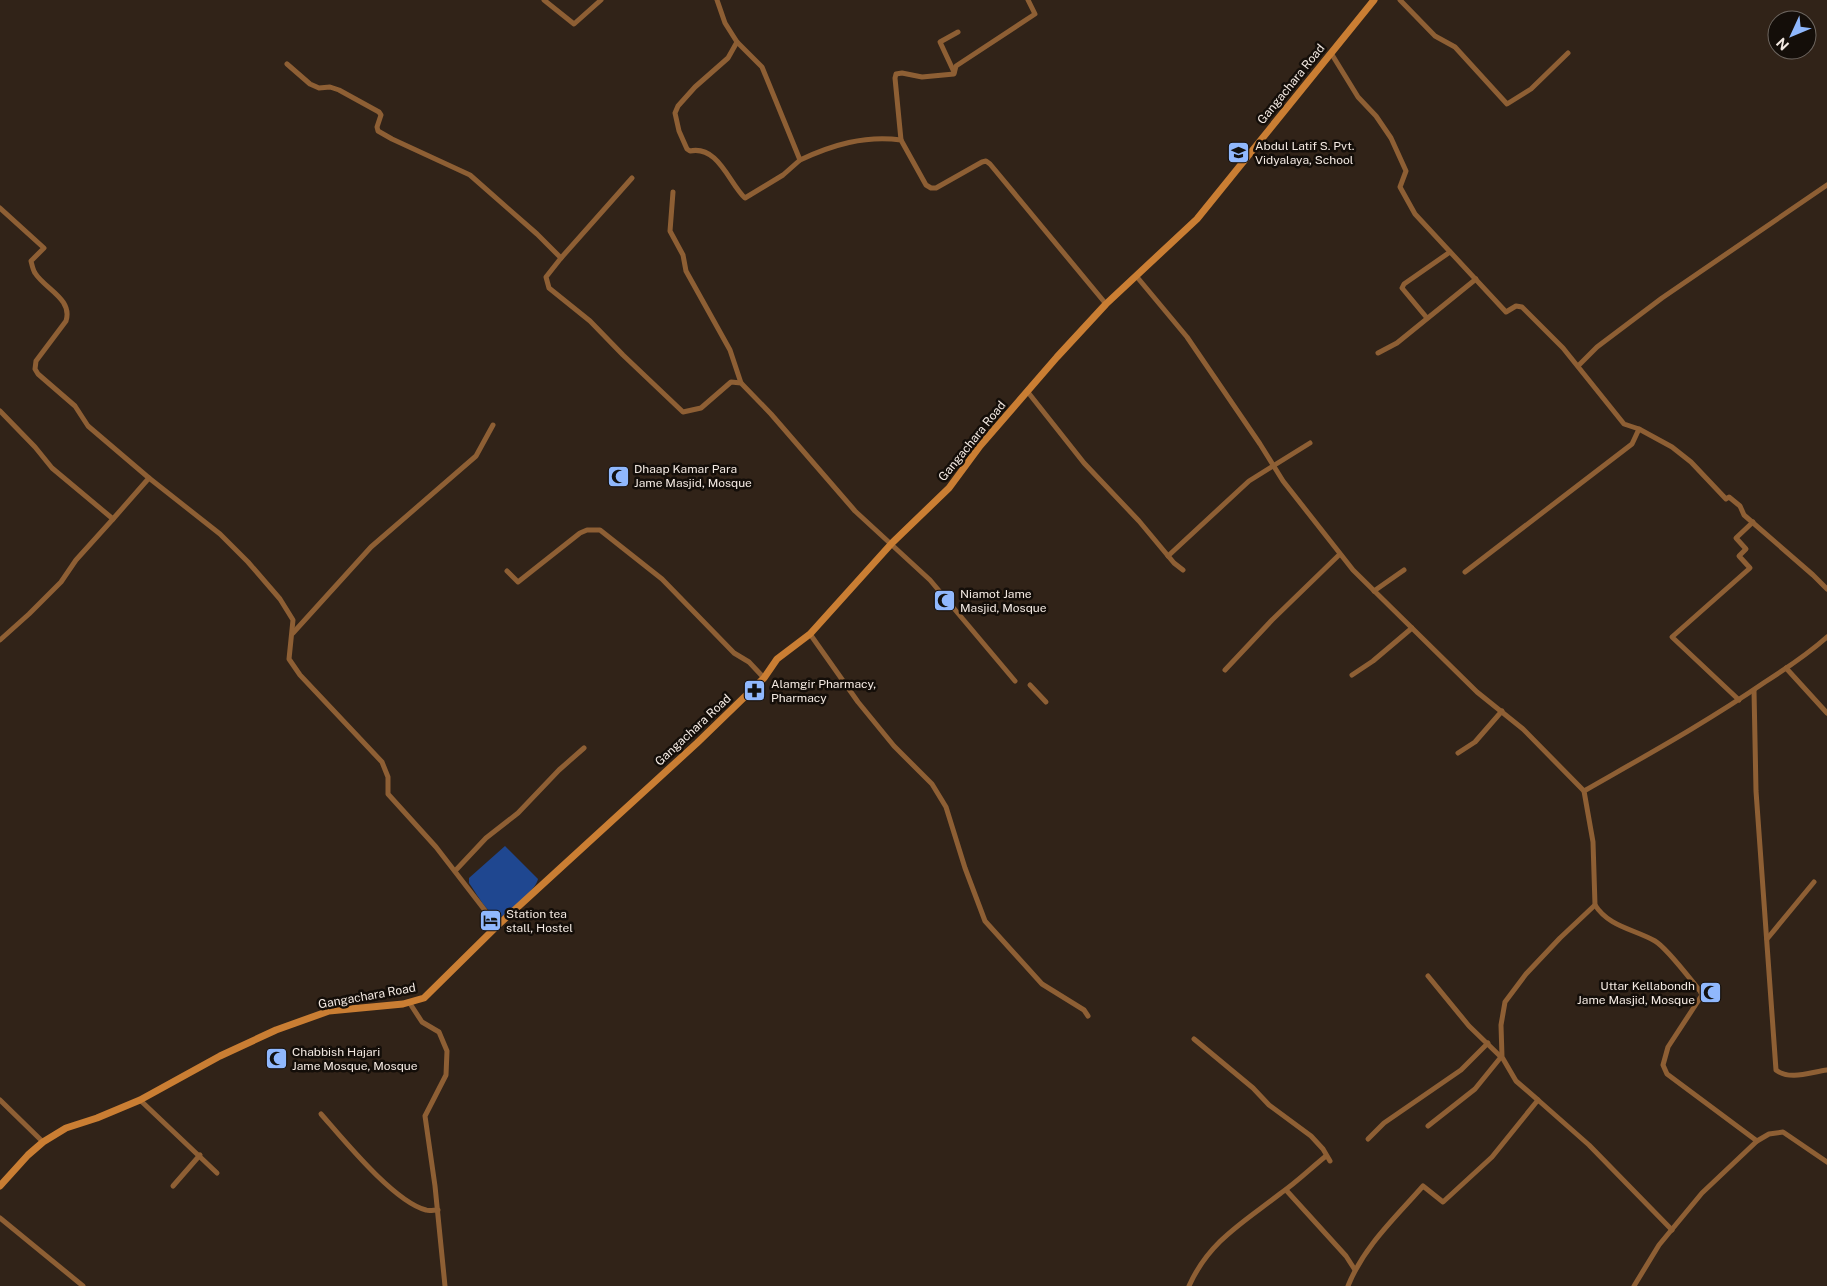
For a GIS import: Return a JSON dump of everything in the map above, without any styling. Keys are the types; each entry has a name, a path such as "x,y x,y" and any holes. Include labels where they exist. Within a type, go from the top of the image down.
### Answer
{"main road":[{"name":"Gangachara Road","path":"0,1186 28,1155 43,1142 66,1128 97,1118 140,1100 220,1056 276,1030 329,1011 408,1002 424,998 497,926 697,743 764,678 777,659 810,634 892,543 949,488 980,446 1106,304 1197,219 1374,0"}],"street":[{"path":"544,0 574,24 601,0"},
{"path":"717,0 725,23 737,42 762,67 800,160"},
{"path":"955,73 956,66 1035,14 1028,0"},
{"path":"1400,0 1435,36 1455,47 1508,104 1531,89 1568,53"},
{"path":"955,73 940,42 958,32"},
{"path":"737,42 728,58 695,87 678,106 676,113 679,131 687,149 690,151 701,150 709,154 725,170 745,198 783,175 800,160 834,146 860,140 886,138 901,140"},
{"path":"1331,52 1358,97 1376,116 1391,138 1406,171 1400,187 1415,214 1450,252 1506,312 1516,306 1522,307 1578,366 1624,424 1639,428 1672,447 1685,457 1726,499 1729,497 1740,506 1744,514 1827,589"},
{"path":"287,64 310,84 319,88 330,87 339,90 379,112 381,115 377,126 378,131 470,175 537,234 561,258"},
{"path":"955,73 951,75 922,77 902,73 896,74 901,140 926,185 936,188 986,161 1106,304"},
{"path":"632,178 546,277 549,288 590,321 684,412 701,408 731,382 741,383"},
{"path":"1578,366 1597,347 1662,298 1827,184"},
{"path":"673,192 670,231 683,255 686,271 730,350 741,383 771,414 855,511 892,543 930,580 1015,681"},
{"path":"0,208 44,248 31,261 35,272 67,306 68,314 66,321 36,361 35,369 38,374 75,406 88,426 149,478 220,534 248,562 280,599 293,620 289,659 300,675 382,762 388,777 388,794 455,871 497,926"},
{"path":"1427,318 1402,288 1404,284 1450,252"},
{"path":"1137,277 1187,338 1289,488 1340,554 1374,591 1477,692 1524,728 1584,791 1593,842 1595,905 1600,913 1621,927 1656,942 1700,991 1702,996 1668,1047 1663,1065 1667,1074 1757,1141"},
{"path":"1378,353 1397,343 1476,279"},
{"path":"1028,390 1084,463 1139,521 1174,563 1183,570"},
{"path":"0,411 35,447 52,468 113,519"},
{"path":"293,633 371,547 476,456 493,425"},
{"path":"1465,572 1632,444 1639,428"},
{"path":"1168,556 1237,490 1310,443"},
{"path":"0,640 60,582 76,560 149,478"},
{"path":"1739,700 1672,637 1750,568 1739,556 1746,549 1736,538 1753,522"},
{"path":"507,571 518,582 580,533 587,530 600,530 662,579 734,653 749,662 764,678"},
{"path":"1225,670 1272,620 1340,554"},
{"path":"1374,591 1404,570"},
{"path":"1352,675 1372,662 1412,628"},
{"path":"810,634 858,702 894,746 932,784 946,807 965,868 985,921 1042,984 1084,1010 1088,1016"},
{"path":"1584,791 1739,700 1813,650 1827,637"},
{"path":"1786,668 1827,714"},
{"path":"1030,685 1046,702"},
{"path":"1754,690 1756,791 1776,1070 1782,1075 1794,1076 1827,1070"},
{"path":"1458,753 1475,742 1502,711"},
{"path":"455,871 486,838 518,813 559,770 584,748"},
{"path":"1766,939 1814,882"},
{"path":"1595,905 1526,974 1505,1002 1501,1025 1502,1057 1516,1080 1589,1145 1672,1230"},
{"path":"1428,976 1469,1026 1502,1056 1474,1089 1428,1126"},
{"path":"408,1002 422,1022 439,1032 448,1052 446,1074 425,1116 438,1210 445,1286"},
{"path":"1194,1040 1253,1088 1268,1104 1311,1136 1324,1149 1330,1162"},
{"path":"1368,1139 1384,1123 1461,1070 1488,1044"},
{"path":"0,1100 43,1142"},
{"path":"140,1100 217,1173"},
{"path":"1348,1286 1369,1247 1423,1186 1443,1202 1492,1157 1538,1100"},
{"path":"321,1114 367,1166 407,1201 426,1210 438,1210"},
{"path":"1634,1286 1659,1246 1702,1193 1757,1141 1769,1134 1783,1132 1827,1162"},
{"path":"173,1186 200,1155"},
{"path":"1189,1286 1204,1261 1224,1235 1286,1190 1326,1156"},
{"path":"1286,1190 1346,1256 1355,1270"},
{"path":"0,1218 83,1286"}],"water":[{"path":"505,846 538,879 532,889 500,918 495,916 483,903 469,883 469,878"}],"place":[{"name":"Abdul Latif S. Pvt. Vidyalaya, School","path":"1239,153"},
{"name":"Dhaap Kamar Para Jame Masjid, Mosque","path":"618,476"},
{"name":"Niamot Jame Masjid, Mosque","path":"944,601"},
{"name":"Alamgir Pharmacy, Pharmacy","path":"755,691"},
{"name":"Station tea stall, Hostel","path":"490,921"},
{"name":"Uttar Kellabondh Jame Masjid, Mosque","path":"1711,993"},
{"name":"Chabbish Hajari Jame Mosque, Mosque","path":"276,1059"}]}
